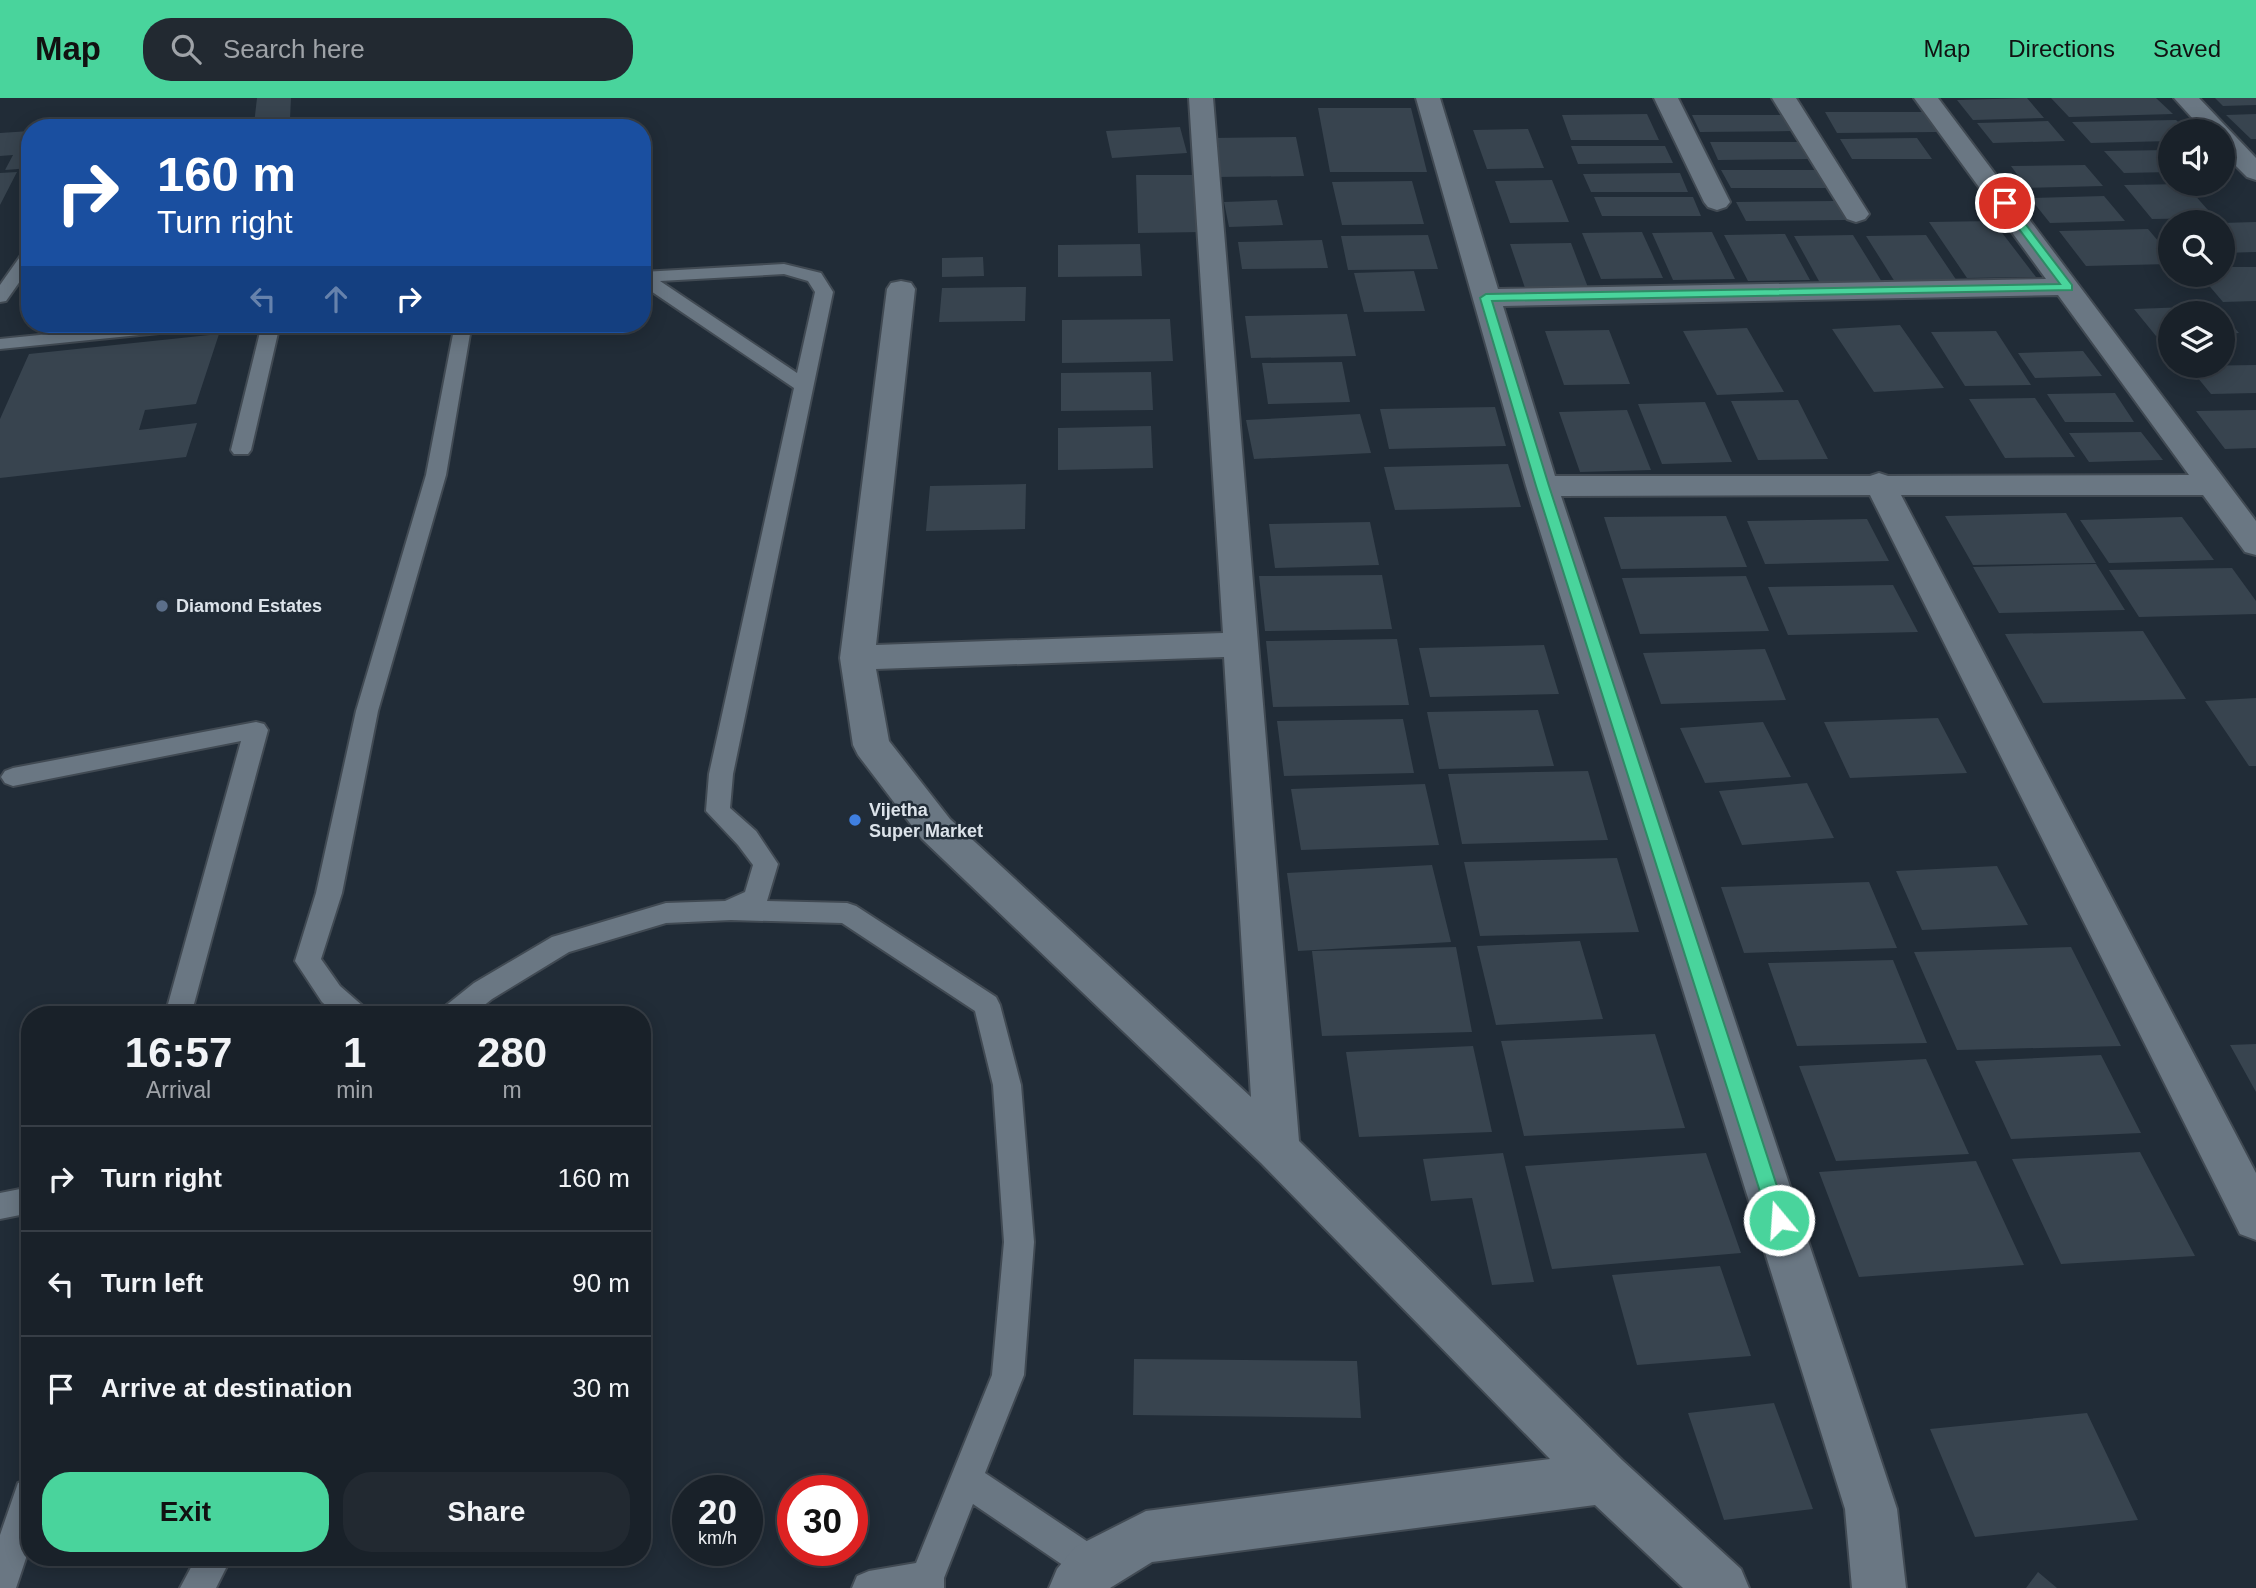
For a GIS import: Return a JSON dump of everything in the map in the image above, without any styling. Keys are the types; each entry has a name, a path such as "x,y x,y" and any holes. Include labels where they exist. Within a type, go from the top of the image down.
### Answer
{"street":[{"path":"1201,98 1277,1149"},
{"path":"1428,98 1542,486 1871,1509 1879,1588"},
{"path":"1666,98 1717,202"},
{"path":"1784,98 1856,214"},
{"path":"1926,98 2256,544"},
{"path":"2186,98 2206,119"},
{"path":"2235,150 2256,172"},
{"path":"1486,298 2068,287"},
{"path":"901,289 857,658 871,745 936,829 1277,1149 1604,1478 1722,1588"},
{"path":"1542,486 1879,483 2213,485"},
{"path":"1879,483 2256,1219"},
{"path":"857,658 1241,644"},
{"path":"1085,1577 1146,1537 1604,1478"}],"lane":[{"path":"0,297 21,268"},
{"path":"651,276 784,269 815,277 824,292 721,774 718,811 747,838 766,864 756,898 727,911"},
{"path":"651,283 804,386"},
{"path":"0,344 109,333"},
{"path":"241,450 269,333"},
{"path":"345,1006 331,994 308,961 328,893 368,711 436,475 461,333"},
{"path":"13,777 256,730 180,1006"},
{"path":"464,1006 483,991 561,944 666,913 727,911 847,913 987,1005 1007,1085 1019,1242 1007,1375 927,1583 869,1588"},
{"path":"0,1206 21,1202"},
{"path":"966,1480 1085,1577"},
{"path":"0,1585 21,1522"},
{"path":"197,1588 209,1566"}],"building":[{"path":"257,98 291,98 290,119 255,119"},
{"path":"2027,98 2044,118 1973,120 1957,100"},
{"path":"2051,98 2156,98 2173,114 2069,117"},
{"path":"2215,98 2256,98 2256,105 2223,106"},
{"path":"1318,108 1411,108 1427,172 1330,172"},
{"path":"1825,112 1923,112 1937,132 1837,133"},
{"path":"1647,114 1659,140 1571,140 1562,115"},
{"path":"2256,114 2256,139 2251,139 2235,124 2235,119 2226,115"},
{"path":"1692,115 1784,115 1793,131 1700,132"},
{"path":"2158,120 2158,141 2091,143 2072,122"},
{"path":"2048,121 2065,141 1993,143 1977,123"},
{"path":"1180,127 1187,153 1112,158 1106,131"},
{"path":"1528,129 1544,168 1487,169 1473,130"},
{"path":"21,132 21,169 5,170 13,155 0,156 0,133"},
{"path":"1296,137 1304,176 1217,177 1211,138"},
{"path":"1917,138 1932,159 1852,159 1840,139"},
{"path":"1710,142 1803,142 1813,159 1718,160"},
{"path":"1571,146 1665,146 1673,163 1578,164"},
{"path":"2158,150 2158,172 2124,173 2104,151"},
{"path":"2085,165 2103,186 2027,188 2011,166"},
{"path":"1721,170 1818,170 1828,188 1731,188"},
{"path":"17,172 0,205 0,173"},
{"path":"1680,173 1688,192 1591,192 1583,174"},
{"path":"1136,175 1198,175 1203,232 1138,233"},
{"path":"1552,180 1569,222 1510,223 1495,181"},
{"path":"1412,181 1424,224 1342,225 1332,182"},
{"path":"2158,184 2158,196 2196,196 2208,210 2158,210 2158,219 2152,219 2124,185"},
{"path":"2104,196 2125,221 2050,223 2030,198"},
{"path":"1594,197 1693,197 1701,216 1602,216"},
{"path":"1277,200 1283,225 1229,227 1224,202"},
{"path":"1835,201 1846,220 1746,221 1736,202"},
{"path":"1993,221 2036,277 1967,278 1929,222"},
{"path":"2256,222 2256,252 2235,253 2235,223"},
{"path":"2148,229 2158,241 2158,264 2086,266 2059,231"},
{"path":"1642,232 1663,278 1601,279 1582,233"},
{"path":"1712,232 1735,279 1673,280 1652,233"},
{"path":"1785,234 1810,280 1748,281 1724,235"},
{"path":"1428,235 1438,269 1348,270 1341,236"},
{"path":"1853,235 1882,282 1820,283 1794,236"},
{"path":"1926,235 1957,281 1895,282 1866,236"},
{"path":"1322,240 1328,268 1242,269 1238,242"},
{"path":"1571,243 1589,290 1526,291 1510,244"},
{"path":"1140,244 1142,276 1058,277 1058,245"},
{"path":"983,257 984,276 942,277 942,258"},
{"path":"2235,267 2256,267 2256,301 2222,301 2210,287 2235,287"},
{"path":"1414,271 1425,311 1364,312 1354,273"},
{"path":"1026,287 1025,321 939,322 942,288"},
{"path":"2158,308 2158,336 2156,336 2134,309"},
{"path":"1347,314 1356,356 1251,358 1245,316"},
{"path":"1170,319 1173,361 1062,363 1062,320"},
{"path":"1900,325 1944,388 1874,392 1832,329"},
{"path":"1747,328 1784,392 1717,395 1683,331"},
{"path":"1609,330 1630,384 1564,385 1545,331"},
{"path":"1996,331 2031,385 1965,386 1931,332"},
{"path":"219,334 196,404 145,410 139,430 197,423 186,457 0,478 0,419 29,354"},
{"path":"2083,351 2102,376 2035,378 2018,353"},
{"path":"1342,362 1350,402 1268,404 1262,363"},
{"path":"2235,365 2256,365 2256,393 2211,394 2198,378 2235,378"},
{"path":"1151,372 1153,410 1061,411 1061,373"},
{"path":"2115,393 2134,422 2065,422 2047,394"},
{"path":"2035,398 2075,457 2005,458 1969,399"},
{"path":"1798,400 1828,459 1758,460 1731,401"},
{"path":"1705,402 1732,462 1662,464 1638,404"},
{"path":"1495,407 1506,446 1389,449 1380,409"},
{"path":"1627,410 1651,470 1580,472 1559,412"},
{"path":"2256,410 2256,448 2225,449 2196,411"},
{"path":"1360,414 1371,453 1254,459 1246,420"},
{"path":"1151,426 1153,468 1058,470 1058,428"},
{"path":"2141,432 2163,460 2089,462 2069,433"},
{"path":"1508,464 1521,507 1395,510 1384,467"},
{"path":"1026,484 1025,529 926,531 930,486"},
{"path":"2066,513 2096,563 1973,565 1945,516"},
{"path":"1726,516 1747,567 1621,569 1604,517"},
{"path":"2182,517 2214,560 2109,563 2080,520"},
{"path":"1867,519 1889,561 1765,564 1747,521"},
{"path":"1370,522 1379,565 1275,568 1269,524"},
{"path":"2096,564 2125,610 1999,613 1973,567"},
{"path":"2232,568 2256,601 2256,614 2139,617 2109,570"},
{"path":"1382,575 1392,629 1265,631 1259,576"},
{"path":"1746,576 1769,631 1640,634 1622,578"},
{"path":"1893,585 1918,632 1788,635 1768,587"},
{"path":"2143,631 2186,699 2043,703 2005,634"},
{"path":"1397,639 1409,705 1273,707 1266,641"},
{"path":"1544,645 1559,694 1430,697 1419,648"},
{"path":"1765,649 1786,700 1661,704 1643,653"},
{"path":"2256,698 2256,766 2249,766 2205,701"},
{"path":"1538,710 1554,766 1439,769 1427,712"},
{"path":"1938,718 1967,773 1850,778 1824,722"},
{"path":"1403,719 1414,773 1284,776 1277,721"},
{"path":"1763,722 1791,777 1705,783 1680,728"},
{"path":"1588,771 1608,840 1462,844 1448,774"},
{"path":"1807,783 1834,838 1742,845 1719,791"},
{"path":"1425,784 1439,845 1301,850 1291,789"},
{"path":"1617,858 1639,932 1480,936 1464,862"},
{"path":"1432,865 1451,942 1298,951 1287,873"},
{"path":"1997,866 2028,925 1922,930 1896,871"},
{"path":"1869,882 1897,948 1744,953 1721,887"},
{"path":"1580,941 1603,1019 1496,1025 1477,946"},
{"path":"1456,947 1472,1032 1322,1036 1312,951"},
{"path":"2071,947 2121,1046 1957,1050 1914,952"},
{"path":"1893,960 1927,1043 1797,1046 1768,963"},
{"path":"1655,1034 1685,1128 1524,1136 1501,1041"},
{"path":"2256,1044 2256,1092 2230,1045"},
{"path":"1473,1046 1492,1132 1359,1137 1346,1052"},
{"path":"2101,1055 2141,1133 2011,1139 1975,1061"},
{"path":"1926,1059 1969,1154 1836,1161 1799,1066"},
{"path":"2140,1152 2195,1256 2061,1264 2012,1159"},
{"path":"1503,1153 1534,1282 1492,1285 1472,1198 1431,1201 1423,1159"},
{"path":"1706,1153 1741,1253 1552,1269 1525,1166"},
{"path":"1976,1161 2024,1265 1859,1277 1819,1172"},
{"path":"1720,1266 1751,1356 1637,1365 1612,1275"},
{"path":"1134,1359 1357,1361 1361,1418 1133,1415"},
{"path":"1774,1403 1813,1509 1724,1520 1688,1413"},
{"path":"2087,1413 2138,1520 1975,1537 1930,1429"},
{"path":"2038,1572 2057,1588 2026,1588"}],"place":[{"name":"Diamond Estates","path":"162,606"},
{"name":"Vijetha Super Market","path":"855,820"}],"route":[{"path":"1779,1220 1542,486 1486,298 2068,287 2005,203"}]}
